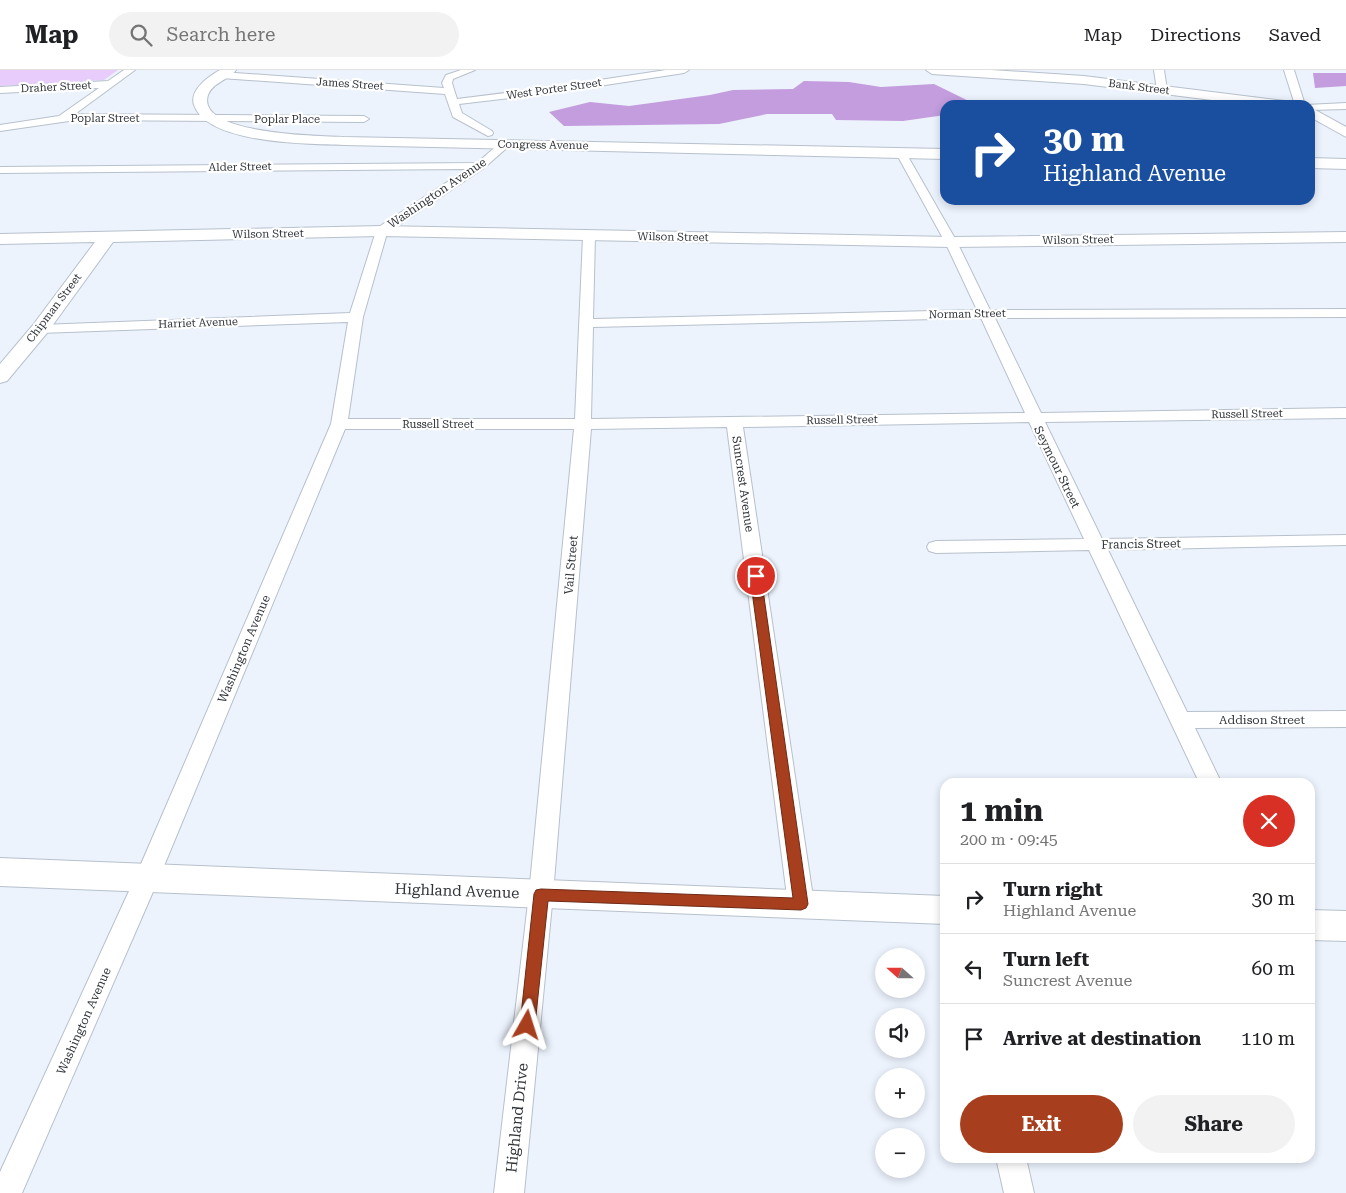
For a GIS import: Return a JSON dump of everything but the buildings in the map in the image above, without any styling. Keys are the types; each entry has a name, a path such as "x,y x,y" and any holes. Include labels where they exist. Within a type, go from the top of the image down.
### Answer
{"street":[{"path":"63,118 130,70"},
{"path":"470,70 448,78 446,83 460,118 488,133"},
{"name":"West Porter Street","path":"453,102 553,90 684,70"},
{"name":"Bank Street","path":"932,70 1008,73 1084,80 1244,100"},
{"path":"1159,70 1162,90"},
{"path":"1289,70 1298,100"},
{"path":"210,118 201,108 200,97 207,87 226,72"},
{"name":"James Street","path":"226,72 449,91"},
{"name":"Draher Street","path":"0,90 112,84"},
{"path":"1315,109 1346,106"},
{"path":"1315,112 1346,133"},
{"name":"Poplar Street","path":"0,128 63,118 210,118"},
{"name":"Poplar Place","path":"210,118 364,119"},
{"name":"Congress Avenue","path":"210,118 241,131 288,138 940,154"},
{"name":"Washington Avenue","path":"6,1193 147,878 339,424 356,317 381,231 480,166 505,144"},
{"name":"Seymour Street","path":"901,153 951,242 1208,778"},
{"path":"1315,163 1346,164"},
{"name":"Alder Street","path":"0,170 480,166"},
{"name":"Wilson Street","path":"0,240 381,231 951,242 1343,239"},
{"name":"Vail Street","path":"541,894 583,424 589,236"},
{"name":"Chipman Street","path":"0,377 40,329 107,238"},
{"name":"Norman Street","path":"587,323 986,314 1346,313"},
{"name":"Harriet Avenue","path":"40,329 356,317"},
{"name":"Russell Street","path":"339,424 583,424 1346,413"},
{"name":"Suncrest Avenue","path":"734,421 801,904"},
{"name":"Francis Street","path":"936,547 1346,540"},
{"name":"Addison Street","path":"1179,720 1346,719"},
{"name":"Highland Avenue","path":"0,872 940,910"},
{"name":"Highland Drive","path":"509,1193 541,894"},
{"path":"1315,925 1346,926"},
{"path":"1012,1163 1019,1193"}],"shaded area":[{"path":"0,70 118,70 104,80 0,86"},
{"path":"1313,73 1346,73 1346,86 1315,88"},
{"path":"804,81 849,82 881,87 934,84 967,100 940,100 940,116 903,121 836,120 832,114 767,114 719,124 564,126 549,112 590,102 629,106 733,90 793,89"}],"route":[{"path":"527,1025 541,894 801,904 756,576"}]}
